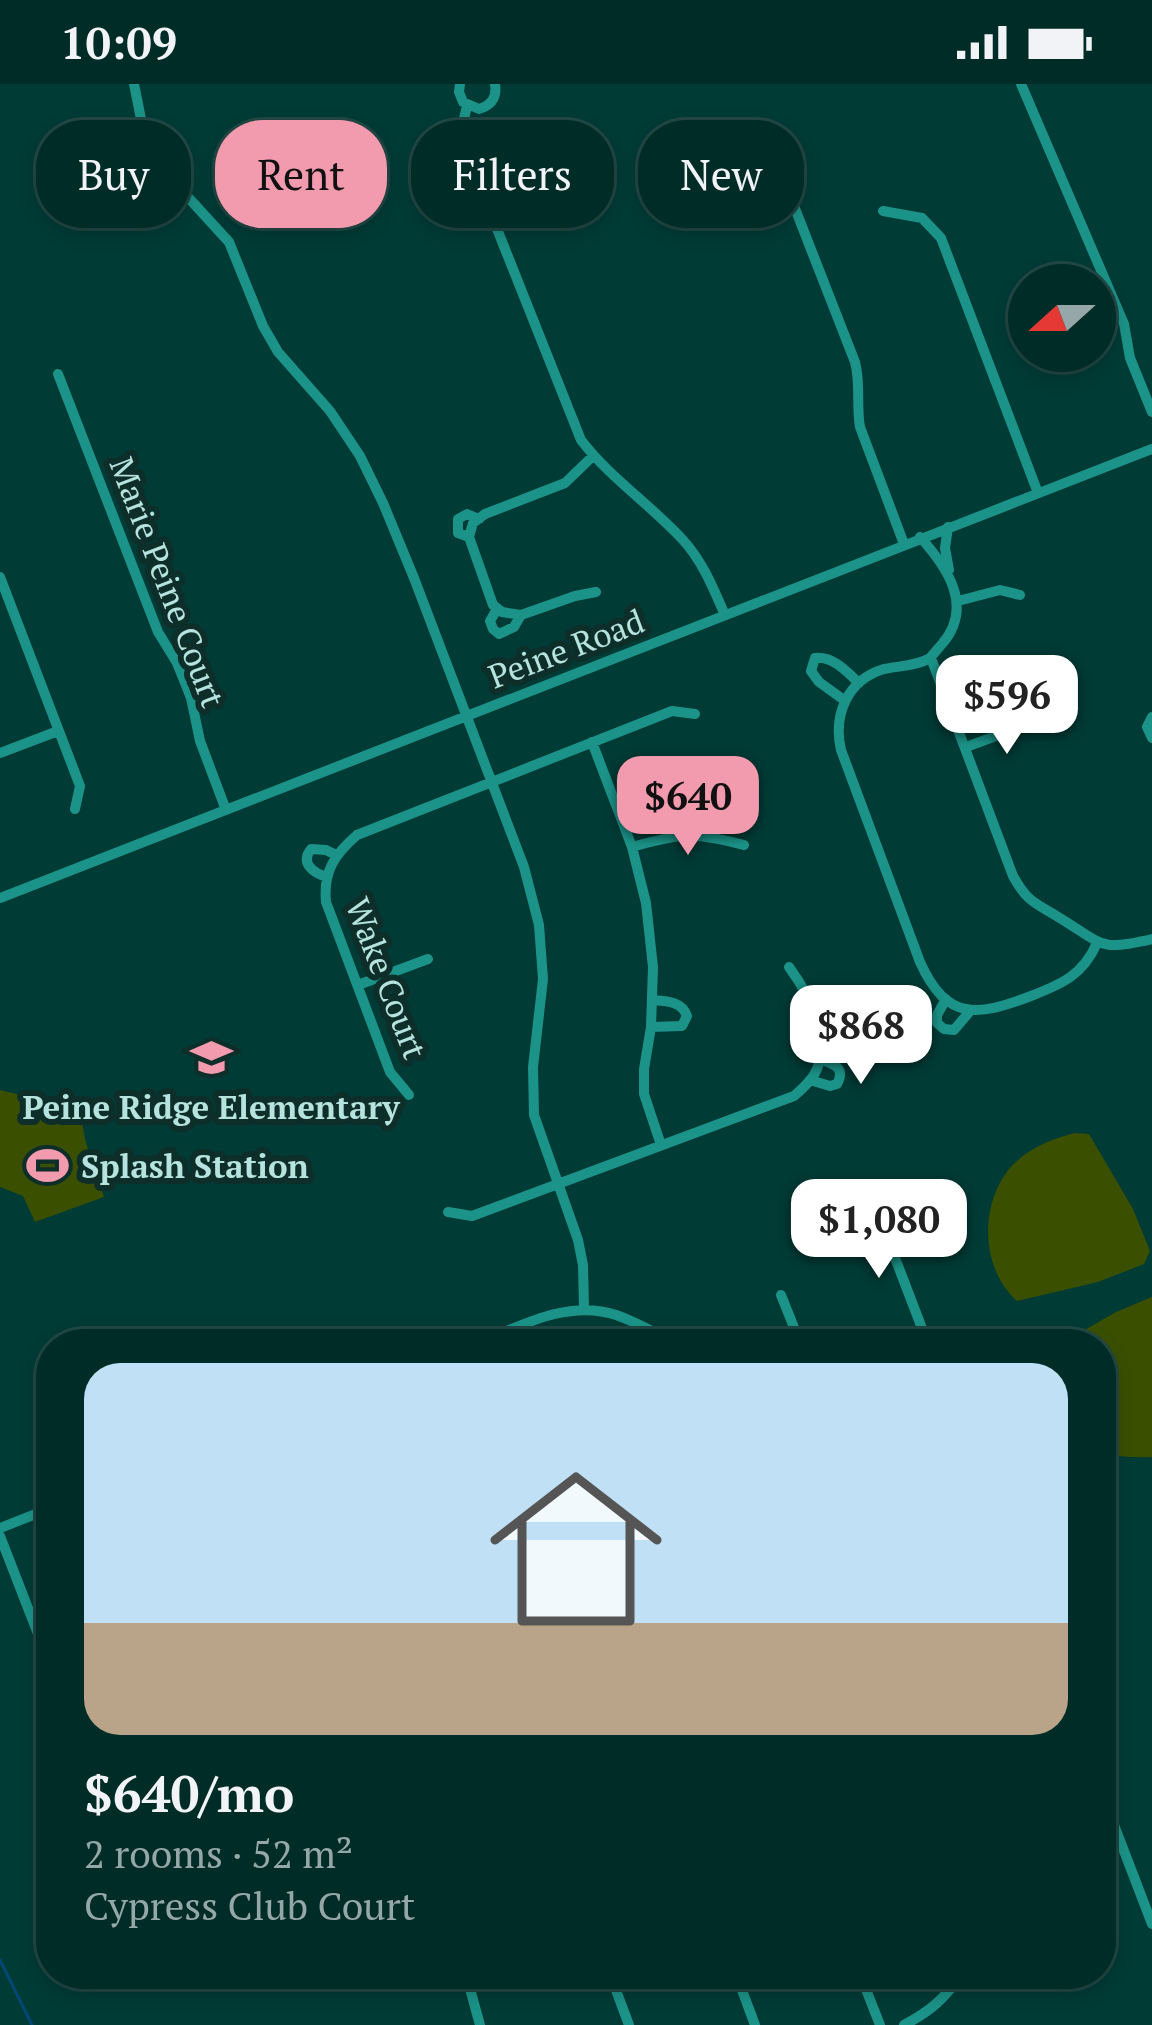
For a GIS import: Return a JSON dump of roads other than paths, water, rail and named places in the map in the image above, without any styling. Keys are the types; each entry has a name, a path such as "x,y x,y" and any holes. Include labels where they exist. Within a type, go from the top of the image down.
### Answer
{"street":[{"path":"134,84 143,129 164,171 230,242 278,352 330,411 360,456 383,502 493,782 539,925 543,979 532,1067 534,1115 578,1240 584,1308"},
{"path":"460,84 460,97 467,106 479,109 491,104 495,84"},
{"path":"1021,84 1124,324 1130,358 1152,412"},
{"path":"467,106 464,146 581,440 683,540 703,567 725,615"},
{"path":"884,211 922,218 941,238 1038,493"},
{"path":"803,228 855,362 860,428 904,544"},
{"name":"Marie Peine Court","path":"58,374 158,632 191,698 200,741 226,810"},
{"name":"Peine Road","path":"0,898 1152,449"},
{"path":"593,456 556,487 478,519 469,537 497,609 521,615 596,592"},
{"path":"948,527 945,548 958,601 952,632 931,658 869,674 859,683 844,700 838,735 841,750 920,962 929,982 946,999 971,1010 995,1009 1077,974 1096,943"},
{"path":"920,537 950,579"},
{"path":"0,577 80,787 75,809"},
{"path":"958,601 1000,590 1020,596"},
{"path":"497,609 490,621 499,634 514,627 521,615"},
{"path":"844,700 811,671 815,658 828,658 859,683"},
{"path":"931,658 1022,892 1096,943 1121,946 1152,939"},
{"name":"Wake Court","path":"409,1095 390,1072 326,902 324,884 336,855 357,835 592,742 672,711 695,714"},
{"path":"1152,717 1147,727 1152,738"},
{"path":"966,747 1031,723"},
{"path":"0,753 58,731"},
{"path":"592,742 632,847 646,903 653,967 644,1094 661,1145"},
{"path":"632,847 673,835 707,835 744,845"},
{"name":"Wake Court","path":"327,877 310,869 307,855 319,848 336,855"},
{"path":"358,985 428,958"},
{"path":"448,1212 472,1216 794,1096 810,1080 820,1059 820,1031 806,989 789,967"},
{"path":"946,999 937,1015 944,1029 955,1030 971,1010"},
{"path":"651,1027 682,1026 687,1016 685,1009 672,1002 652,1000"},
{"path":"810,1080 830,1086 840,1079 837,1066 820,1059"},
{"path":"874,1204 922,1329"},
{"path":"781,1295 795,1329"},
{"path":"514,1329 584,1308 616,1315 645,1329"},
{"path":"36,1515 0,1532 36,1628"},
{"path":"1116,1835 1152,1924"},
{"path":"470,1989 480,2025"},
{"path":"615,1989 628,2025"},
{"path":"742,1989 755,2025"},
{"path":"866,1989 880,2025"},
{"path":"904,2025 933,2008 951,1989"}],"waterway":[{"path":"0,1960 32,2025"}],"place":[{"name":"Peine Ridge Elementary","path":"211,1058"},
{"name":"Splash Station","path":"47,1165"}]}
